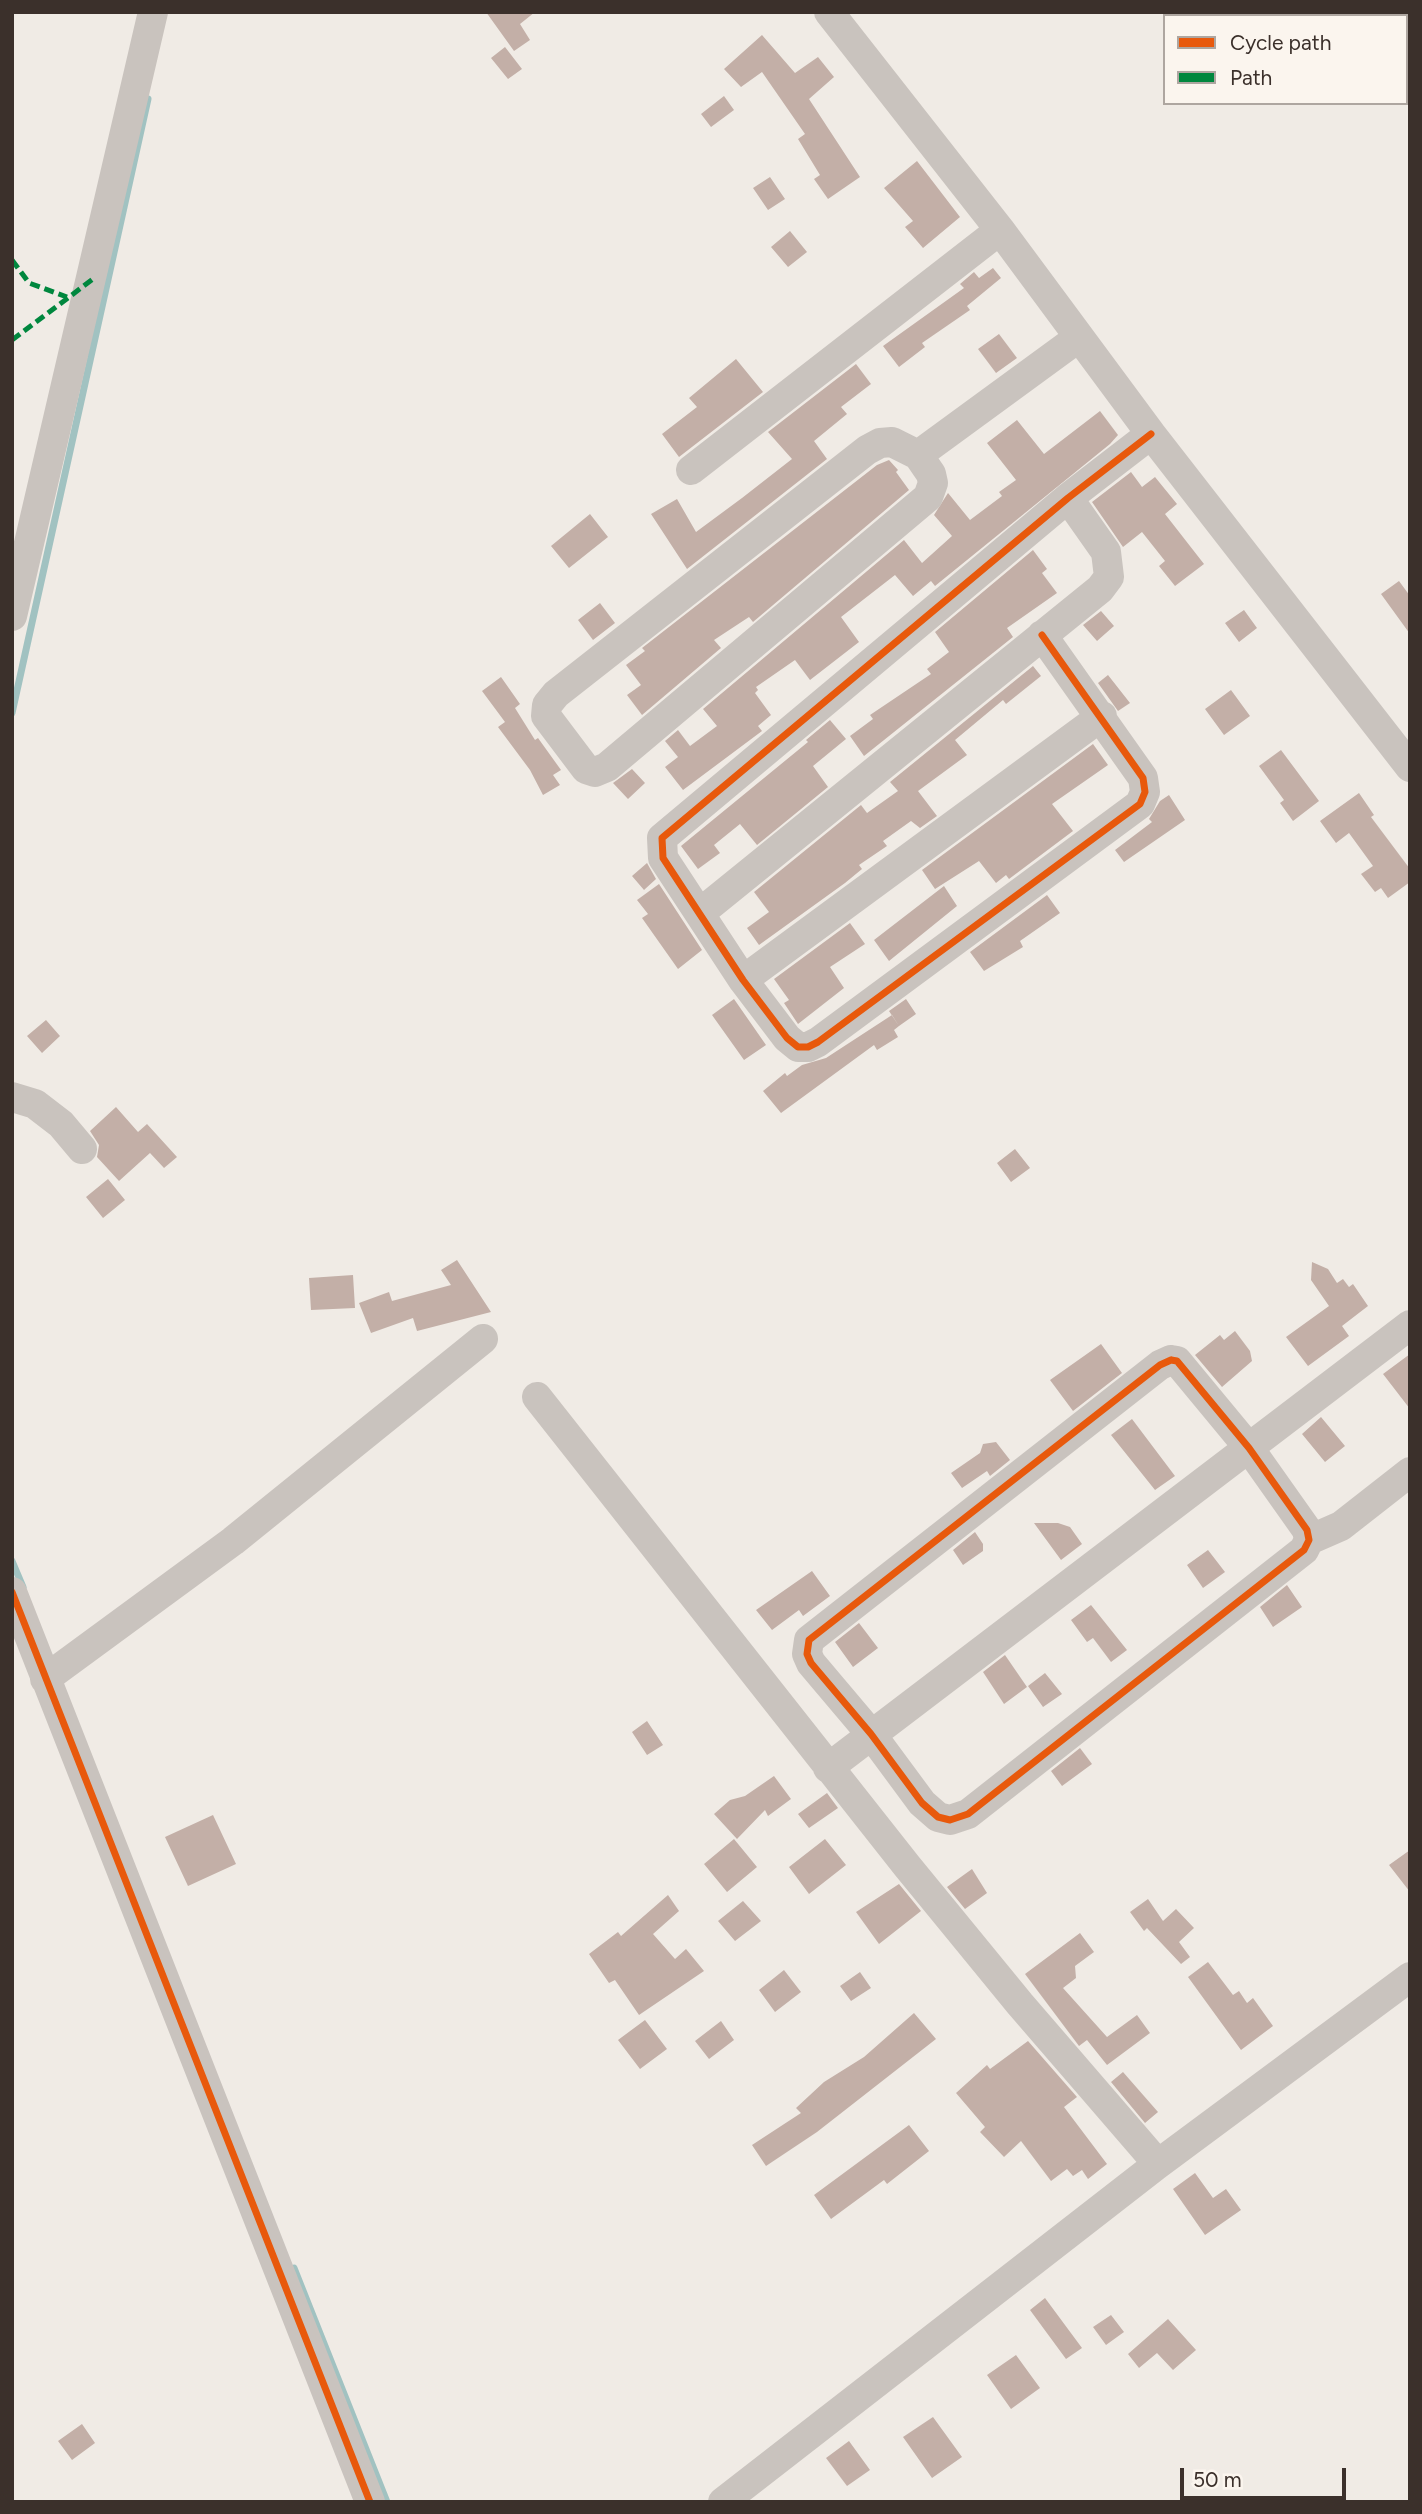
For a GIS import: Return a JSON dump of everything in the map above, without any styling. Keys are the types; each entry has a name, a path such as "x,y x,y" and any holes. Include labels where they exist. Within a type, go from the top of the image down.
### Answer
{"street":[{"path":"12,616 153,12"},
{"path":"829,12 1000,230 1151,434 1410,767"},
{"path":"691,470 1000,230"},
{"path":"918,455 1079,338"},
{"path":"1042,635 1102,716 1143,778 1144,792 1140,804 818,1042 808,1047 798,1047 787,1038 743,980 663,858 662,838 1068,498 1151,434"},
{"path":"892,442 918,455 931,474 933,483 928,497 607,767 595,772 586,769 546,716 547,705 556,694 867,450 880,443 892,442"},
{"path":"700,912 1100,589 1109,577 1106,552 1068,498"},
{"path":"743,980 1102,716"},
{"path":"12,1097 35,1104 52,1117 82,1149"},
{"path":"828,1768 1410,1325"},
{"path":"45,1679 233,1541 482,1339"},
{"path":"1309,1540 1307,1530 1249,1448 1177,1362 1166,1361 809,1640 807,1654 811,1663 871,1734 922,1803 938,1816 950,1820 968,1814 1297,1558 1309,1540 1340,1526 1410,1472"},
{"path":"537,1397 828,1768 1020,2004 1158,2164"},
{"path":"12,1592 370,2502"},
{"path":"723,2502 1158,2164 1410,1977"}],"building":[{"path":"486,12 535,12 520,24 530,40 514,51"},
{"path":"762,35 795,73 818,57 834,77 809,99 860,177 828,199 814,179 820,175 798,139 805,134 762,72 741,87 724,69"},
{"path":"505,47 522,69 508,79 491,58"},
{"path":"724,96 734,110 711,127 701,114"},
{"path":"917,161 960,217 923,248 905,227 913,221 884,188"},
{"path":"770,177 785,199 768,210 753,188"},
{"path":"790,231 807,252 788,267 771,247"},
{"path":"993,268 1001,278 967,306 970,310 922,343 925,347 899,367 883,346 964,288 960,284 974,272 979,278"},
{"path":"999,334 1017,358 996,373 978,349"},
{"path":"736,359 763,392 679,457 662,434 697,407 689,398"},
{"path":"856,364 871,384 841,407 847,414 814,441 827,459 687,569 651,514 677,499 696,532 792,459 768,432"},
{"path":"1100,411 1118,435 1110,444 935,586 931,581 913,596 895,575 841,617 859,642 810,680 795,660 756,687 758,690 755,693 771,715 758,726 762,731 683,790 665,767 678,757 665,741 678,730 690,746 717,726 703,709 904,540 922,563 952,536 934,515 948,493 970,520 1002,496 999,492 1016,480 987,443 1017,420 1044,454"},
{"path":"889,460 909,490 753,622 749,617 714,640 721,648 642,715 627,695 641,685 626,665 645,651 642,648 877,465"},
{"path":"1131,472 1142,487 1155,477 1177,504 1165,514 1204,564 1175,586 1159,566 1165,561 1142,532 1123,547 1092,502"},
{"path":"590,514 608,537 569,568 551,546"},
{"path":"1033,550 1047,569 1042,573 1057,593 1007,628 1013,637 864,756 850,736 873,719 870,715 931,674 927,669 949,652 935,632"},
{"path":"1399,581 1410,596 1410,634 1381,594"},
{"path":"600,603 615,623 593,640 578,620"},
{"path":"1244,610 1257,628 1239,642 1225,623"},
{"path":"1101,611 1114,626 1097,641 1083,625"},
{"path":"1033,666 1041,676 1006,704 1003,700 955,740 967,755 918,791 937,816 920,828 911,821 883,841 887,846 859,865 862,869 759,945 747,928 769,912 754,892 861,805 867,813 898,791 890,782"},
{"path":"1108,675 1130,703 1118,711 1098,683"},
{"path":"501,677 520,704 515,708 535,740 538,738 561,770 553,775 560,785 543,795 530,770 498,727 505,722 482,691"},
{"path":"1231,690 1250,716 1224,735 1205,709"},
{"path":"830,720 846,739 813,766 828,787 757,845 740,824 714,845 720,853 698,869 681,846 808,742 806,740"},
{"path":"1093,744 1108,765 1052,804 1073,831 1009,879 1006,875 996,883 979,861 935,889 922,870"},
{"path":"1281,750 1319,801 1293,821 1280,803 1284,800 1259,766"},
{"path":"632,769 645,783 628,799 613,783"},
{"path":"1359,793 1374,815 1371,817 1410,869 1410,882 1388,898 1381,888 1375,892 1361,874 1373,866 1349,833 1336,843 1320,821"},
{"path":"1169,795 1185,820 1124,862 1115,850 1152,822 1149,819 1160,801"},
{"path":"647,863 656,879 644,890 632,876"},
{"path":"659,884 702,950 678,969 642,918 648,914 637,900"},
{"path":"944,886 957,906 889,961 874,940"},
{"path":"1047,895 1060,913 1020,941 1023,947 984,971 970,952"},
{"path":"850,923 865,944 830,967 844,988 798,1024 784,1003 789,1000 774,979"},
{"path":"734,999 766,1045 744,1060 712,1015"},
{"path":"906,999 916,1014 899,1026 889,1011"},
{"path":"892,1015 899,1026 894,1030 898,1037 877,1050 874,1045 781,1113 763,1091 785,1073 787,1076 802,1065 826,1058"},
{"path":"46,1020 60,1036 42,1053 27,1036"},
{"path":"116,1107 138,1132 147,1124 177,1157 164,1168 150,1153 119,1181 97,1157 99,1145 90,1131"},
{"path":"1015,1149 1030,1168 1011,1182 997,1163"},
{"path":"108,1179 125,1200 103,1218 86,1197"},
{"path":"457,1260 491,1312 417,1331 413,1318 371,1333 359,1303 389,1292 392,1301 451,1285 441,1270"},
{"path":"1312,1262 1328,1269 1337,1283 1343,1279 1349,1287 1353,1284 1368,1306 1342,1326 1349,1336 1308,1366 1286,1337 1329,1306 1311,1280"},
{"path":"353,1275 355,1308 311,1310 309,1278"},
{"path":"1235,1331 1250,1351 1252,1361 1222,1387 1195,1355 1220,1335 1224,1340"},
{"path":"1101,1344 1122,1373 1073,1411 1050,1380"},
{"path":"1410,1354 1410,1409 1383,1374"},
{"path":"1321,1417 1345,1446 1325,1462 1302,1434"},
{"path":"1132,1419 1175,1476 1155,1490 1111,1435"},
{"path":"996,1442 1010,1460 990,1476 987,1471 962,1488 951,1473 980,1453 983,1444"},
{"path":"1034,1523 1058,1523 1070,1527 1082,1544 1061,1560"},
{"path":"975,1532 983,1544 983,1551 963,1565 953,1550"},
{"path":"1208,1550 1225,1572 1203,1588 1187,1565"},
{"path":"812,1571 830,1596 803,1616 799,1610 772,1630 756,1610"},
{"path":"1287,1585 1302,1607 1273,1627 1260,1607"},
{"path":"1091,1605 1127,1650 1111,1662 1093,1638 1087,1642 1071,1620"},
{"path":"859,1623 878,1648 853,1667 835,1642"},
{"path":"1005,1655 1027,1687 1004,1704 983,1672"},
{"path":"1045,1673 1062,1694 1043,1707 1028,1686"},
{"path":"647,1721 663,1745 647,1755 632,1732"},
{"path":"1080,1748 1092,1764 1062,1786 1051,1771"},
{"path":"774,1776 791,1799 768,1816 765,1810 737,1839 714,1814 730,1800 745,1796"},
{"path":"827,1793 838,1808 809,1828 798,1814"},
{"path":"213,1815 236,1864 188,1886 165,1837"},
{"path":"734,1839 757,1867 727,1892 704,1864"},
{"path":"825,1839 846,1865 809,1894 789,1867"},
{"path":"1410,1850 1410,1892 1389,1865"},
{"path":"972,1869 987,1893 965,1909 947,1887"},
{"path":"899,1884 921,1911 879,1944 856,1912"},
{"path":"668,1895 679,1911 653,1934 675,1959 686,1949 704,1971 639,2015 615,1980 609,1983 589,1954 618,1932 621,1936"},
{"path":"1148,1899 1163,1921 1176,1909 1194,1928 1179,1942 1190,1957 1181,1964 1147,1928 1144,1931 1130,1912"},
{"path":"743,1901 761,1921 735,1941 718,1921"},
{"path":"1080,1933 1094,1952 1075,1966 1076,1978 1063,1988 1107,2037 1137,2015 1150,2033 1107,2065 1087,2040 1079,2046 1025,1974"},
{"path":"1208,1962 1233,1995 1239,1991 1247,2003 1253,1998 1273,2026 1241,2050 1188,1977"},
{"path":"784,1970 801,1992 775,2012 759,1990"},
{"path":"860,1972 871,1988 851,2001 840,1986"},
{"path":"914,2013 936,2039 817,2132 766,2166 752,2145 801,2113 796,2108 824,2082 864,2057"},
{"path":"645,2020 667,2049 640,2069 618,2040"},
{"path":"721,2021 734,2040 709,2059 695,2041"},
{"path":"1028,2041 1077,2097 1064,2107 1107,2164 1088,2179 1082,2170 1073,2176 1067,2169 1051,2181 1021,2141 1004,2157 980,2132 985,2127 956,2093 987,2065 990,2069"},
{"path":"1123,2072 1158,2112 1145,2123 1111,2082"},
{"path":"909,2125 929,2151 887,2184 884,2180 831,2219 814,2195"},
{"path":"1195,2173 1213,2198 1226,2189 1241,2210 1205,2235 1173,2189"},
{"path":"1045,2298 1082,2348 1066,2359 1030,2310"},
{"path":"1111,2315 1124,2332 1106,2345 1093,2327"},
{"path":"1168,2319 1196,2350 1173,2370 1157,2353 1139,2368 1128,2354"},
{"path":"1016,2355 1040,2388 1011,2409 987,2375"},
{"path":"933,2417 962,2457 932,2478 903,2437"},
{"path":"82,2424 95,2443 72,2460 58,2441"},
{"path":"849,2441 870,2470 847,2486 826,2458"}],"waterway":[{"path":"12,713 148,99"},
{"path":"12,1561 23,1587"},
{"path":"294,2268 387,2502"}],"marked path":[{"path":"12,260 29,283 67,297"},
{"path":"12,340 93,279"}],"cycle path":[{"path":"1042,635 1143,778 1145,792 1140,804 818,1042 808,1047 798,1047 787,1038 743,980 663,858 662,838 1068,498 1151,434"},
{"path":"1171,1360 1177,1361 1249,1448 1307,1530 1309,1540 1304,1550 968,1814 950,1820 938,1817 922,1803 871,1734 811,1663 807,1654 809,1640 1160,1365 1171,1360"},
{"path":"12,1592 370,2502"}]}
